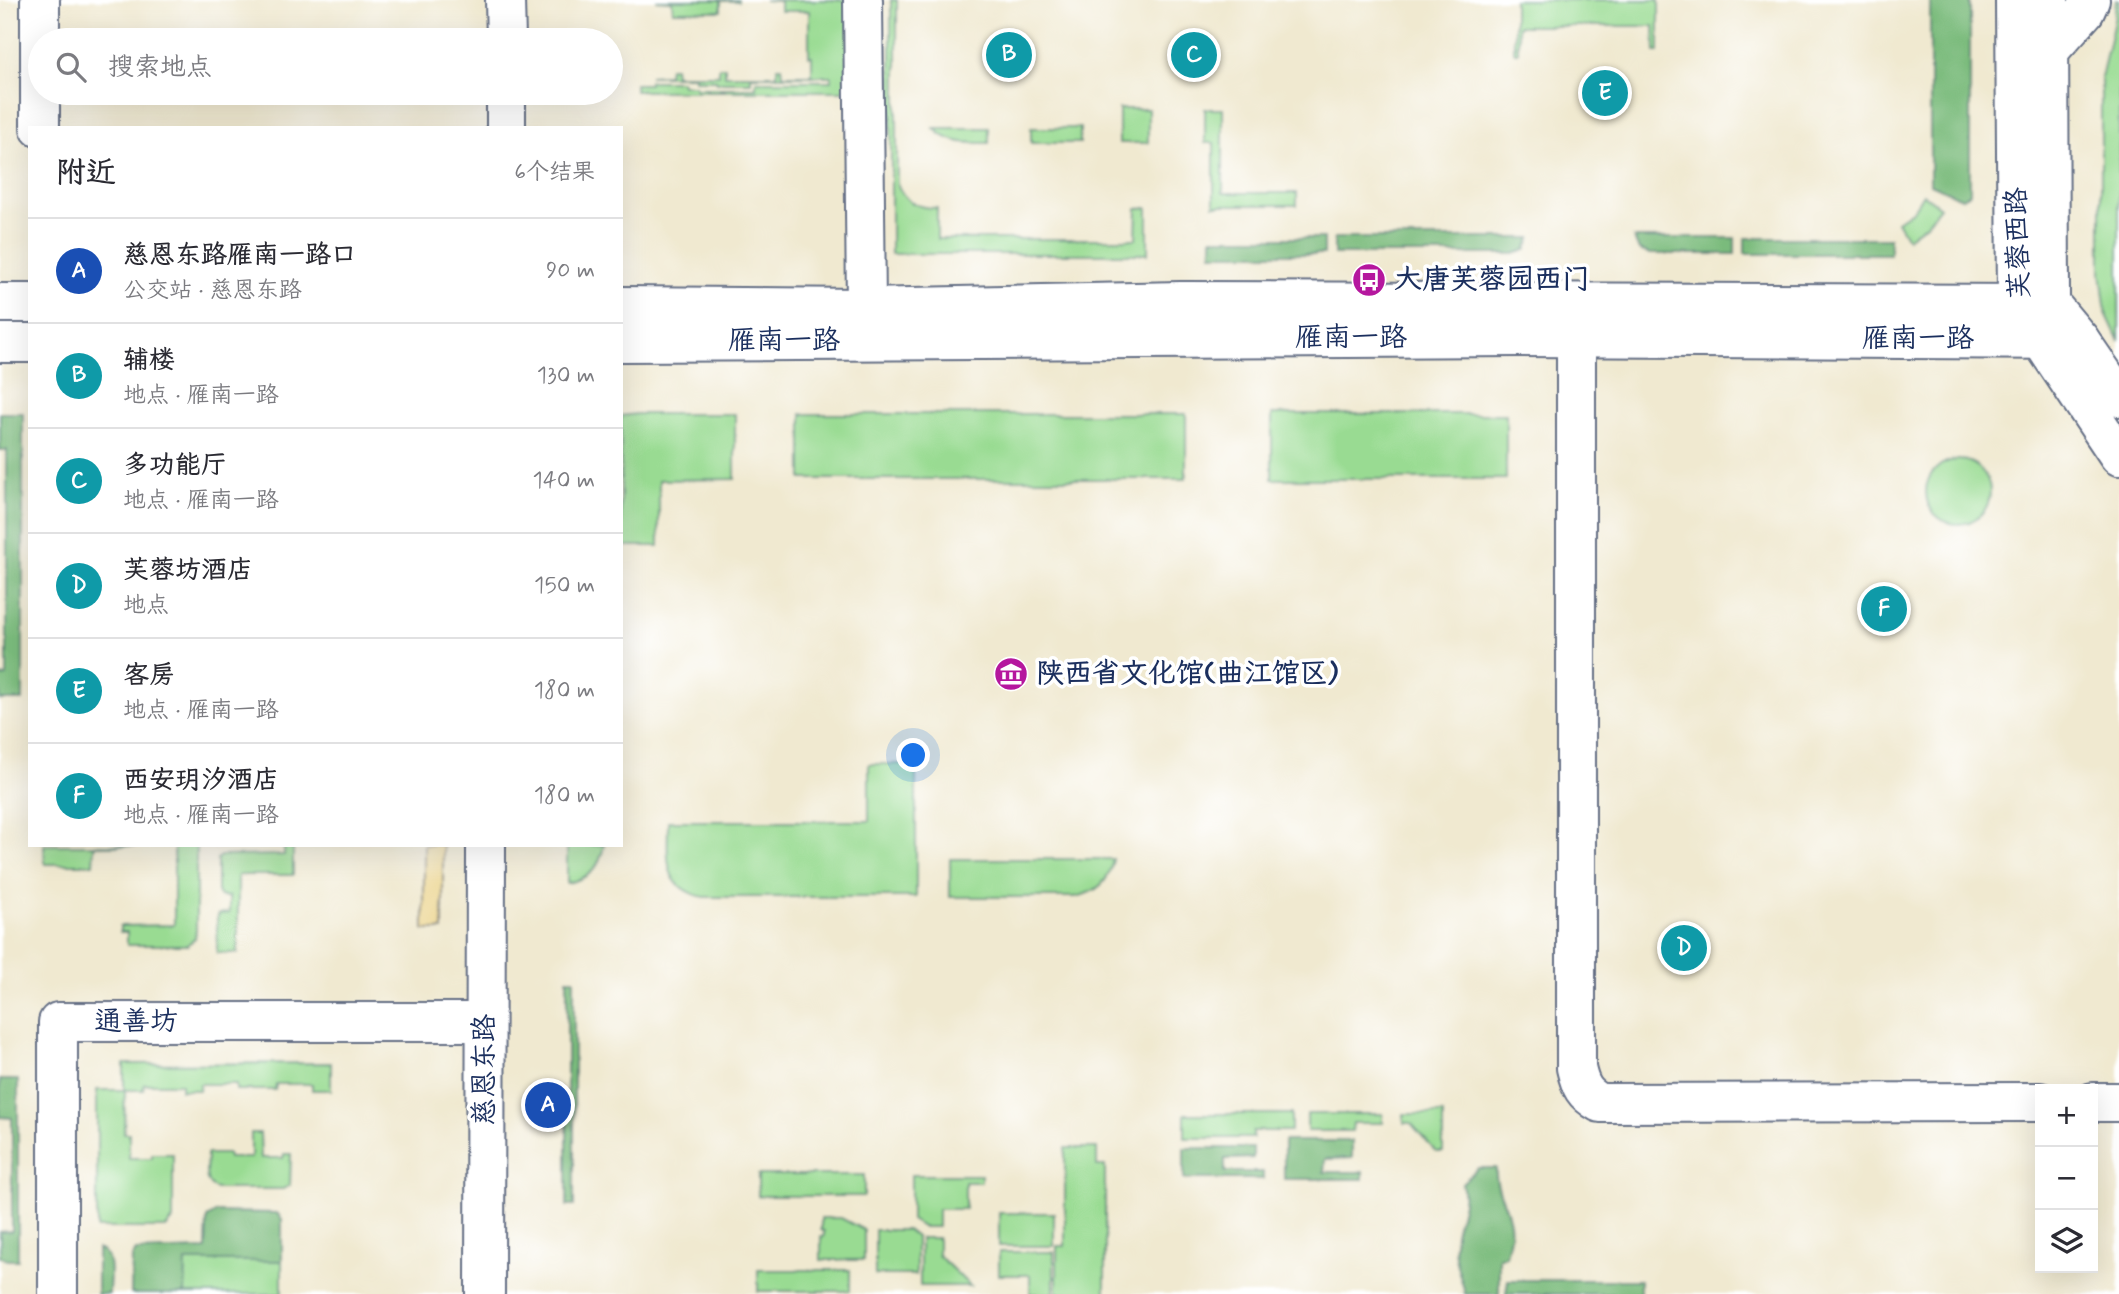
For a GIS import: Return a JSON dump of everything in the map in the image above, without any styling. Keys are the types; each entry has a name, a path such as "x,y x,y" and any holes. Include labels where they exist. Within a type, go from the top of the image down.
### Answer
{"main road":[{"path":"40,0 40,28"},
{"path":"506,0 506,28"},
{"path":"863,0 866,308"},
{"name":"芙蓉西路","path":"2015,0 2036,316 2119,456"},
{"name":"芙蓉西路","path":"2036,316 2049,0"},
{"path":"2049,51 2085,11 2090,0"},
{"path":"40,105 40,126"},
{"path":"506,105 506,126"},
{"name":"雁南一路","path":"623,306 866,308 1181,302 2036,316"},
{"path":"0,303 28,303"},
{"name":"雁南一路","path":"623,342 1576,338 2036,316"},
{"name":"芙蓉西路","path":"2036,316 2080,340 2119,397"},
{"path":"1576,338 1576,1068 1580,1085 1588,1096 1600,1103 2035,1102"},
{"path":"0,343 28,343"},
{"name":"慈恩东路","path":"485,1294 486,847"},
{"name":"通善坊","path":"58,1294 58,1022 485,1022"},
{"path":"2098,1102 2119,1102"}],"green space":[{"path":"656,0 738,1 721,1 721,11 673,11 672,1"},
{"path":"764,0 850,0 848,89 635,91 635,84 649,84 649,81 681,81 682,85 695,85 696,88 756,88 756,81 831,81 831,76 751,76 751,82 717,82 695,80 695,76 649,76 668,75 669,67 674,67 675,75 719,75 719,67 725,67 725,75 777,75 777,67 782,67 783,75 812,75 812,56 809,56 809,11 780,11 780,1"},
{"path":"891,0 897,0 897,183 903,195 912,203 937,208 937,239 1136,239 1137,208 1148,208 1148,254 891,254"},
{"path":"1514,0 1659,0 1659,52 1655,52 1654,26 1518,26 1518,52 1514,52"},
{"path":"1930,0 1970,0 1970,193 1962,198 1930,184"},
{"path":"2116,0 2119,0 2119,341 2106,313 2101,272 2101,78"},
{"path":"1119,109 1148,109 1148,143 1119,143"},
{"path":"1205,109 1223,109 1223,193 1297,193 1297,205 1214,205 1214,143 1205,143"},
{"path":"934,128 989,128 989,143 953,140"},
{"path":"1031,128 1080,128 1080,143 1031,143"},
{"path":"1923,194 1940,207 1926,224 1907,238 1897,221 1913,210"},
{"path":"1212,238 1324,238 1324,254 1212,254"},
{"path":"1334,238 1531,238 1526,250 1514,254 1334,254"},
{"path":"1634,238 1735,238 1735,254 1650,254 1639,250"},
{"path":"1745,238 1890,238 1890,254 1745,254"},
{"path":"0,413 23,413 23,700 0,700 0,677 7,676 7,450 0,450"},
{"path":"735,414 735,479 659,480 659,546 623,546 623,416"},
{"path":"802,414 1186,414 1186,479 802,479"},
{"path":"1272,414 1506,414 1506,479 1272,479"},
{"path":"1958,460 1976,466 1984,474 1990,492 1984,510 1976,518 1958,524 1940,518 1932,510 1926,492 1932,474 1940,466"},
{"path":"869,764 916,764 916,897 704,897 690,893 674,878 668,858 668,821 869,821"},
{"path":"44,847 94,847 93,864 45,864"},
{"path":"174,847 196,847 195,938 188,945 127,945 127,932 120,932 120,926 174,925"},
{"path":"284,847 293,847 293,875 238,875 238,953 217,953 217,918 219,914 229,913 229,897 219,896 217,891 217,859 220,856 284,855"},
{"path":"567,847 603,847 593,871 567,883"},
{"path":"950,859 1113,859 1109,874 1101,885 1075,897 950,897"},
{"path":"567,979 574,979 574,1206 567,1206"},
{"path":"331,1063 331,1090 312,1090 312,1084 276,1084 275,1090 236,1090 236,1084 200,1084 199,1090 181,1090 181,1084 144,1084 143,1090 125,1090 124,1133 129,1133 129,1158 173,1154 173,1220 166,1228 97,1228 97,1090 124,1090 124,1064"},
{"path":"0,1080 18,1080 18,1260 7,1260 0,1256 0,1232 12,1231 12,1118 0,1117"},
{"path":"1185,1114 1291,1114 1291,1131 1253,1131 1253,1138 1185,1138"},
{"path":"1307,1114 1383,1114 1383,1123 1353,1123 1352,1131 1307,1131"},
{"path":"1404,1114 1443,1114 1443,1152 1436,1152 1411,1123 1404,1123"},
{"path":"251,1133 260,1133 261,1158 283,1158 284,1154 291,1154 290,1185 283,1189 212,1187 206,1175 207,1154 251,1158"},
{"path":"1284,1141 1352,1141 1352,1158 1325,1159 1324,1172 1363,1172 1363,1179 1284,1179"},
{"path":"1065,1148 1097,1148 1097,1166 1105,1166 1105,1294 1057,1294 1057,1246 1065,1246"},
{"path":"1184,1148 1253,1148 1253,1158 1225,1159 1225,1172 1263,1172 1263,1179 1184,1179"},
{"path":"1478,1168 1496,1168 1497,1183 1510,1223 1506,1256 1499,1257 1499,1294 1465,1294 1454,1251 1463,1200 1462,1183"},
{"path":"758,1175 864,1175 864,1196 758,1196"},
{"path":"911,1175 981,1175 981,1182 965,1182 965,1209 938,1209 938,1227 922,1227 911,1220"},
{"path":"217,1212 277,1213 282,1219 282,1261 186,1261 185,1294 131,1294 132,1257 136,1251 206,1249 207,1218"},
{"path":"999,1213 1054,1213 1054,1246 999,1246"},
{"path":"821,1218 841,1218 864,1230 864,1260 821,1260 821,1237 824,1236 824,1231 821,1230"},
{"path":"875,1230 907,1230 916,1237 916,1275 875,1275"},
{"path":"920,1238 938,1238 938,1255 970,1286 920,1286"},
{"path":"97,1249 103,1251 109,1261 109,1294 97,1294"},
{"path":"999,1252 1054,1252 1054,1294 1030,1294 1030,1275 999,1275"},
{"path":"185,1261 282,1261 282,1294 185,1294"},
{"path":"758,1270 850,1270 850,1291 758,1291"},
{"path":"1508,1280 1640,1280 1640,1294 1506,1294"}],"sand":[{"path":"424,847 443,847 443,930 424,930"}],"place":[{"name":"辅楼","path":"1009,55"},
{"name":"多功能厅","path":"1194,55"},
{"name":"客房","path":"1605,93"},
{"name":"大唐芙蓉园西门","path":"1369,280"},
{"name":"西安玥汐酒店","path":"1884,609"},
{"name":"陕西省文化馆(曲江馆区)","path":"1011,674"},
{"name":"芙蓉坊酒店","path":"1684,948"},
{"name":"慈恩东路雁南一路口","path":"548,1105"}]}
